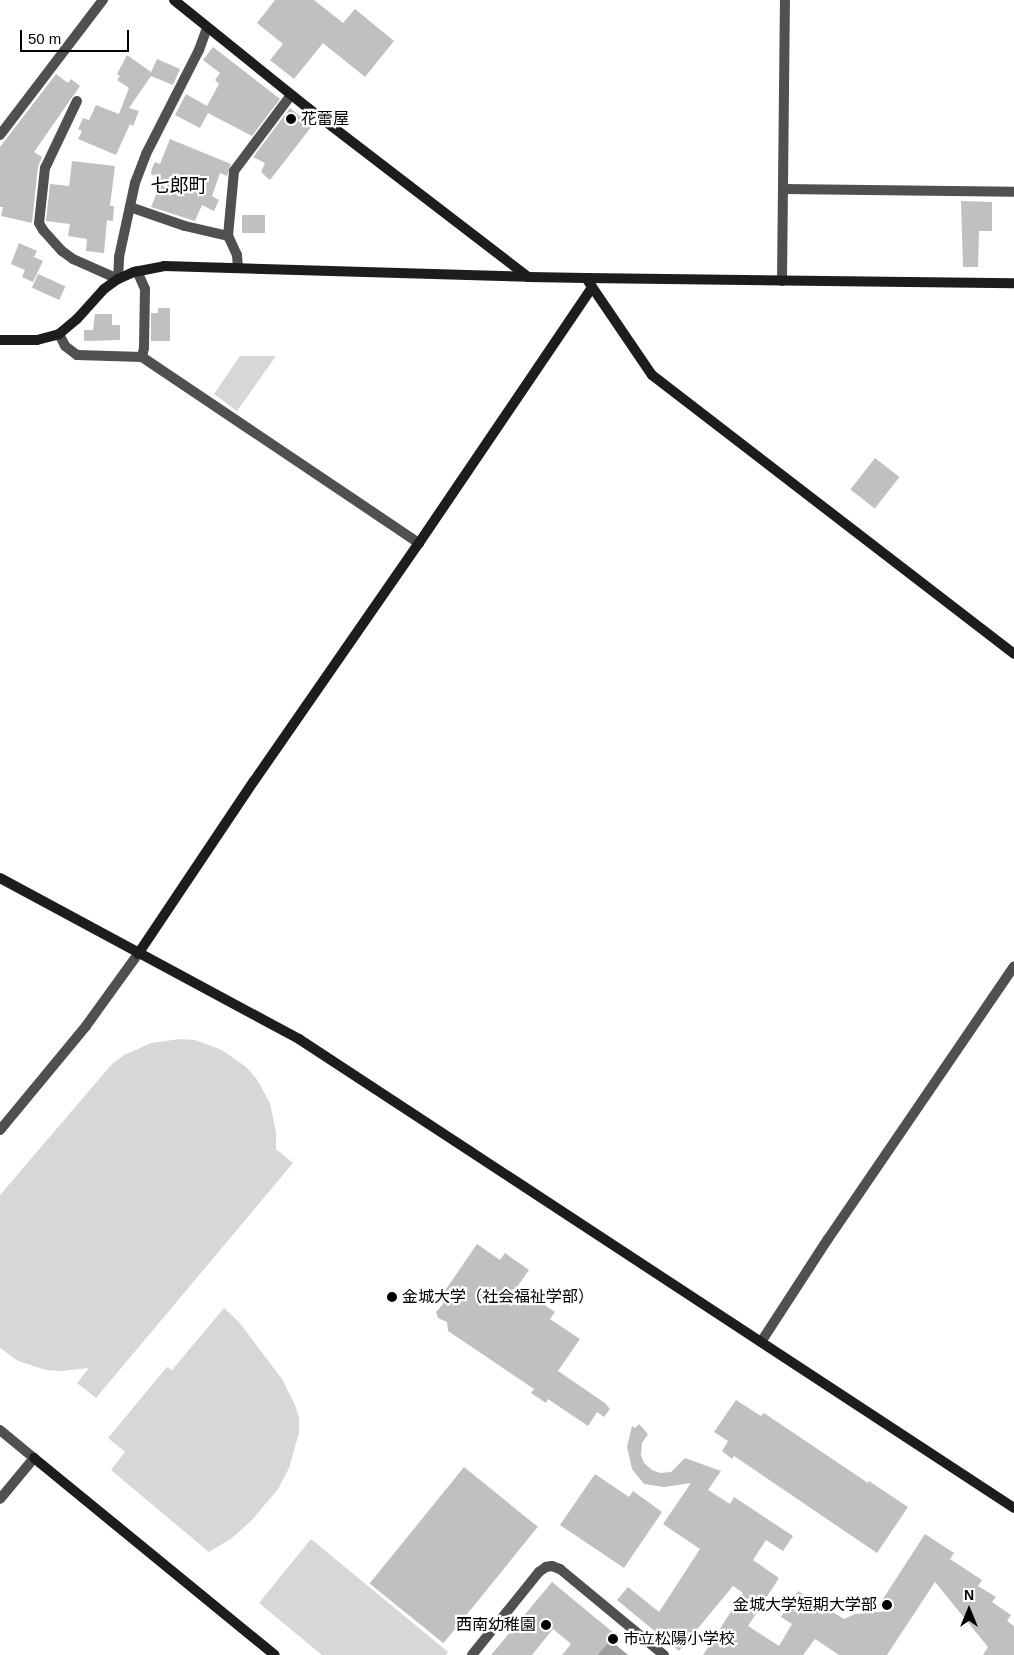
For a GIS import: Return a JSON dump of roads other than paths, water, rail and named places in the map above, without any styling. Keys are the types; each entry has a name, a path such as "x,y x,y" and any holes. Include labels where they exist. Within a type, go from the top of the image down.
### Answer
{"street":[{"path":"0,135 103,0"},
{"path":"174,0 291,95 528,276"},
{"path":"782,281 785,0"},
{"path":"118,279 119,257 135,183 146,154 199,50 207,28"},
{"path":"238,267 237,256 228,236 236,166 291,95"},
{"path":"77,101 45,168 39,223 62,251 74,259 118,279"},
{"path":"783,189 1014,192"},
{"path":"130,207 185,226 228,236"},
{"path":"0,340 37,340 59,334 77,319 104,289 118,279 137,271 164,266 586,278 1014,283"},
{"path":"137,271 145,289 144,348 142,357"},
{"path":"586,278 652,375 1014,654"},
{"path":"0,1130 86,1026 138,954 592,287"},
{"path":"59,334 65,346 77,355 129,355 142,357 419,543"},
{"path":"0,878 298,1039 1014,1508"},
{"path":"761,1342 828,1239 1014,966"},
{"path":"0,1430 275,1655"},
{"path":"0,1499 34,1458"},
{"path":"472,1655 540,1572 546,1566 552,1566 560,1569 664,1655"}],"place":[{"name":"花蕾屋","path":"291,119"},
{"name":"金城大学（社会福祉学部）","path":"392,1297"},
{"name":"金城大学短期大学部","path":"887,1605"},
{"name":"西南幼稚園","path":"546,1625"},
{"name":"市立松陽小学校","path":"613,1639"}],"district":[{"name":"七郎町","path":"179,186"}]}
